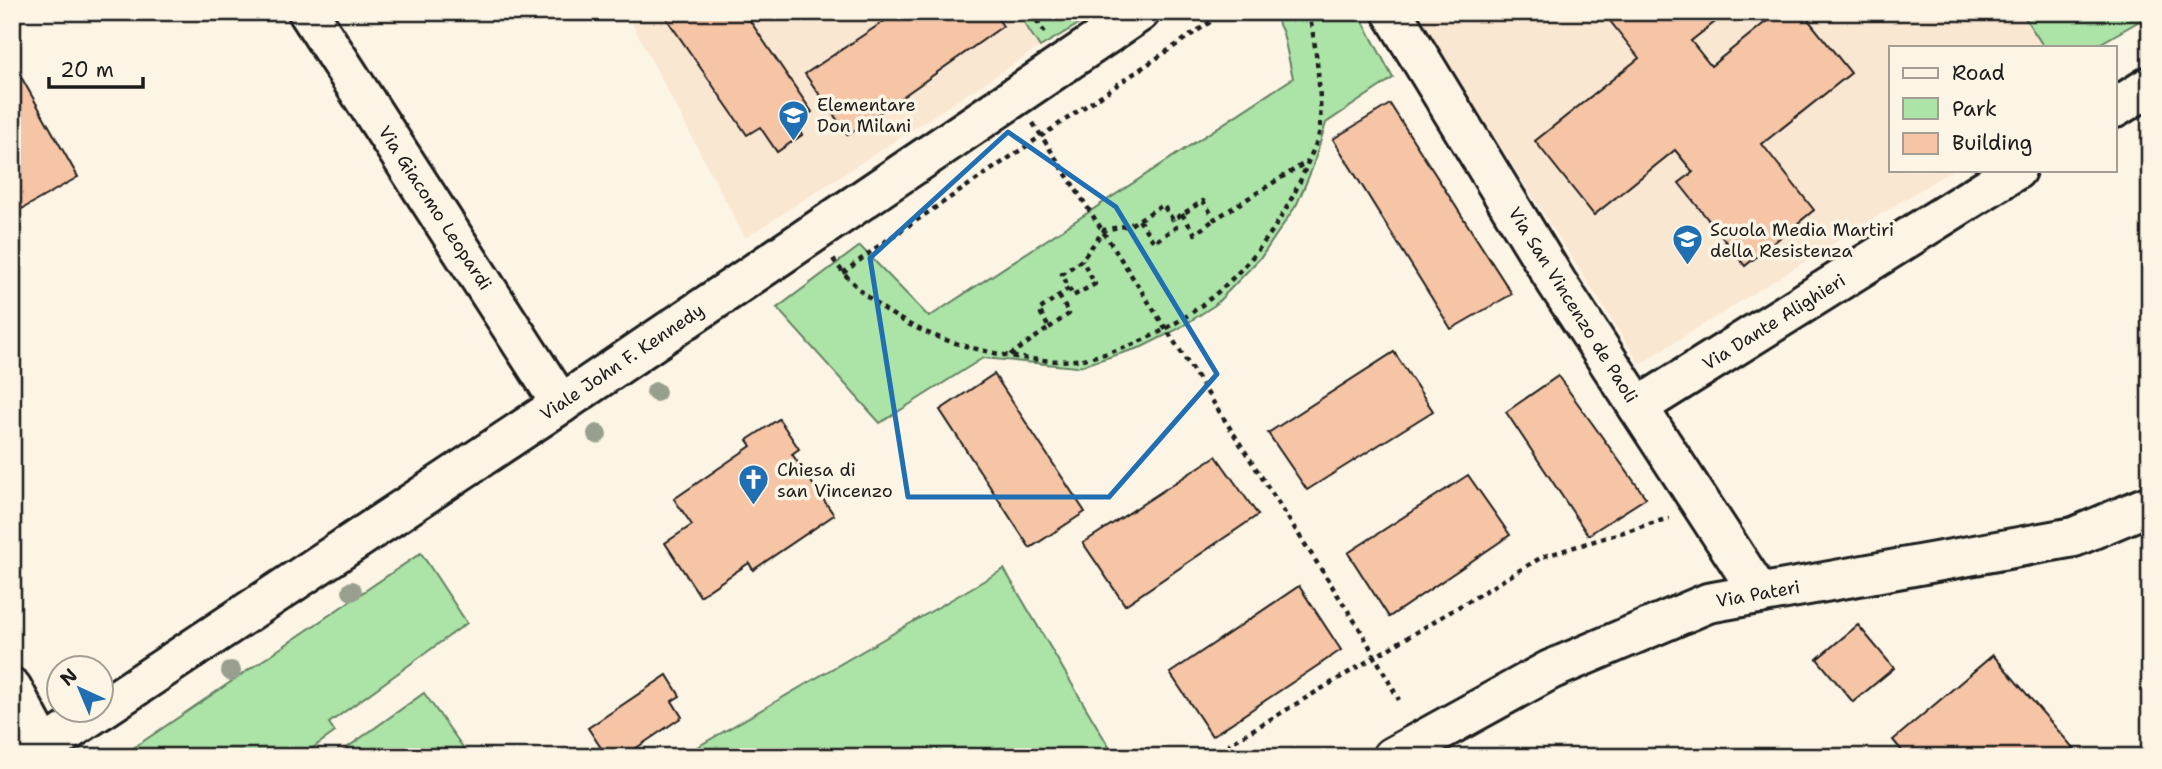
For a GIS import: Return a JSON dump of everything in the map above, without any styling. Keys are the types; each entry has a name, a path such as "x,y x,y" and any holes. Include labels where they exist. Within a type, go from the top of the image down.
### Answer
{"street":[{"name":"Via Giacomo Leopardi","path":"308,12 561,404"},
{"name":"Viale John F. Kennedy","path":"116,699 561,404 1140,12"},
{"name":"Via San Vincenzo de Paoli","path":"1392,12 1557,282 1760,594"},
{"path":"2116,107 2150,86"},
{"name":"Via Dante Alighieri","path":"1638,407 2013,172"},
{"name":"Via Pateri","path":"1392,757 1550,670 1708,603 2074,537 2150,505"},
{"path":"12,688 37,752"},
{"name":"Viale John F. Kennedy","path":"37,752 79,724"}],"path":[{"path":"1225,12 843,273 853,285 894,317 940,339 994,354 1086,359 1183,319 1225,287 1262,247 1297,189 1320,129 1308,12"},
{"path":"1014,97 1104,230 1375,656 1399,699"},
{"path":"1182,214 1195,234 1308,160"},
{"path":"1173,220 1203,201 1215,219"},
{"path":"1082,260 1095,284 1073,296 1062,274 1082,260 1104,230 1130,225 1163,205 1176,227 1154,242 1139,220"},
{"path":"1049,328 1039,310 1069,288"},
{"path":"1010,355 1069,314 1059,296"},
{"path":"1233,757 1229,744 1542,557 1704,507"}],"highlighted area":[{"path":"1008,132 1116,207 1217,374 1109,497 908,497 870,258"}],"shaded area":[{"name":"Elementare Don Milani","path":"626,12 1017,12 1040,47 745,238"},
{"name":"Scuola Media Martiri della Resistenza","path":"1414,12 2021,12 2043,46 1889,46 1889,172 1949,172 1640,364"}],"green space":[{"path":"1017,12 1099,12 1040,47"},
{"path":"1273,12 1358,12 1393,78 1326,123 1312,169 1297,204 1262,256 1215,305 1178,329 1142,347 1077,367 983,358 880,423 777,308 860,246 929,317 1293,78 1283,33"},
{"path":"2021,12 2150,12 2150,15 2096,46 2043,46"},
{"path":"421,553 467,623 329,723 335,732 300,757 120,757"},
{"path":"1004,569 1115,757 680,757"},
{"path":"424,693 470,757 334,757"}],"building":[{"path":"662,12 744,12 812,112 794,124 802,135 777,152 760,127 747,135"},
{"path":"898,12 993,12 1003,26 848,135 805,74"},
{"path":"1603,12 1707,12 1715,22 1691,41 1711,66 1778,12 1802,12 1851,73 1762,144 1814,210 1745,266 1679,183 1693,172 1675,150 1594,215 1535,141 1639,58"},
{"path":"12,61 78,177 22,209 12,191"},
{"path":"1390,104 1512,294 1451,329 1333,139"},
{"path":"1394,352 1433,411 1307,490 1268,433"},
{"path":"994,374 1085,512 1030,548 940,410"},
{"path":"1558,376 1646,498 1588,535 1506,412"},
{"name":"Chiesa di san Vincenzo","path":"779,419 799,449 792,454 834,515 753,570 749,563 700,596 665,543 692,525 674,499 751,446 747,440"},
{"path":"1216,456 1258,515 1125,605 1083,543"},
{"path":"1468,475 1510,535 1389,617 1348,553"},
{"path":"1299,586 1341,650 1212,736 1170,673"},
{"path":"1858,625 1894,668 1853,702 1817,659"},
{"path":"1993,655 2081,757 1907,757 1893,740"},
{"path":"667,675 680,696 672,701 682,717 623,757 607,757 588,728"}],"place":[{"name":"Elementare Don Milani","path":"794,142"},
{"name":"Scuola Media Martiri della Resistenza","path":"1687,267"},
{"name":"Chiesa di san Vincenzo","path":"754,507"}]}
